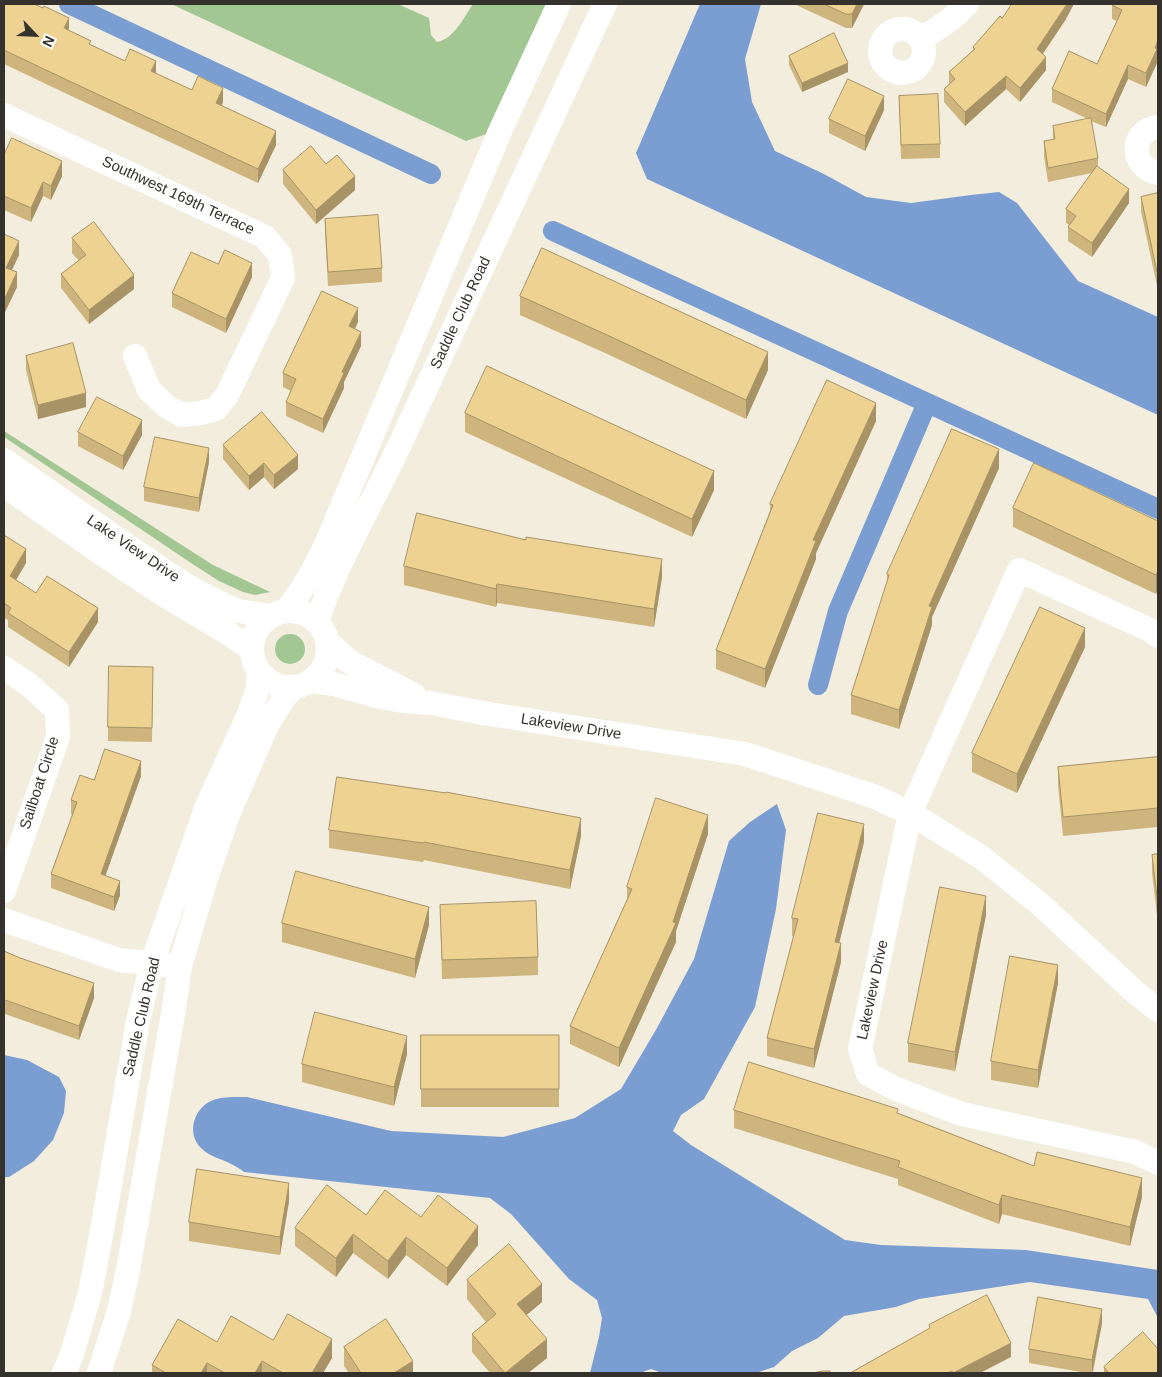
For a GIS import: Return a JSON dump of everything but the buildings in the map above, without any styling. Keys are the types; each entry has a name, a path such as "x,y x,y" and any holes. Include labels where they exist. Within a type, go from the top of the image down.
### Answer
{"street":[{"path":"279,614 298,611 309,615 323,632 328,657 322,671 303,684 281,686 269,681 259,672 252,649 255,636 261,625 279,614 298,596 311,575 502,128 559,4"},
{"name":"Saddle Club Road","path":"323,632 330,586 389,468 606,4"},
{"path":"921,39 950,20 967,4"},
{"name":"Southwest 169th Terrace","path":"4,115 265,237 280,255 283,278 227,395 216,409 200,413 182,414 166,406 150,390 136,356"},
{"path":"1158,127 1146,131 1140,137 1137,145 1139,161 1144,167 1158,173"},
{"name":"Lake View Drive","path":"4,460 196,591 238,611 279,614"},
{"name":"Lake View Drive","path":"4,485 154,589 218,626 252,649"},
{"path":"910,813 1019,570 1152,631 1158,636"},
{"name":"Lakeview Drive","path":"323,632 348,661 431,704"},
{"name":"Sailboat Circle","path":"4,668 28,684 57,710 58,737 4,891"},
{"name":"Saddle Club Road","path":"64,1373 72,1354 90,1292 138,1021 152,963 207,806 249,714 257,691 259,672"},
{"name":"Saddle Club Road","path":"99,1373 119,1311 128,1270 174,1014 180,966 206,878 229,812 268,723 284,698 303,684"},
{"name":"Lakeview Drive","path":"303,684 349,688 403,701 746,754 873,796 910,813 980,857 1033,899 1135,992 1158,1010"},
{"name":"Lakeview Drive","path":"910,813 860,1049 868,1074 896,1089 962,1114 1135,1152 1158,1163"},
{"path":"4,920 119,960 180,966"}],"green space":[{"path":"171,4 398,4 429,18 431,35 437,42 449,37 473,4 559,4 501,129 466,141"},
{"path":"4,431 213,565 270,592 255,595 243,592 219,581 4,437"},
{"path":"290,634 301,638 305,649 301,660 290,664 279,660 275,649 279,638"}],"water":[{"path":"700,4 761,4 745,59 752,102 775,151 824,174 866,197 911,203 999,192 1017,203 1078,281 1158,317 1158,415 647,179 636,153"},
{"path":"777,804 786,830 776,909 755,1007 704,1099 681,1115 673,1131 691,1145 845,1240 881,1245 1026,1250 1158,1270 1158,1318 1148,1299 1030,1282 919,1299 896,1307 844,1316 818,1338 792,1351 774,1367 756,1373 662,1373 651,1369 640,1373 590,1373 602,1318 597,1300 569,1279 511,1214 490,1198 244,1172 208,1153 197,1142 193,1130 199,1111 209,1102 227,1097 247,1097 391,1131 503,1137 575,1118 621,1089 657,1028 694,959 729,841 750,822"},
{"path":"4,1055 27,1060 59,1077 66,1091 64,1113 53,1140 34,1161 9,1177 4,1177"}],"waterway":[{"path":"69,4 431,174"},
{"path":"553,231 1158,509"},
{"path":"818,685 838,611 927,403"}]}
